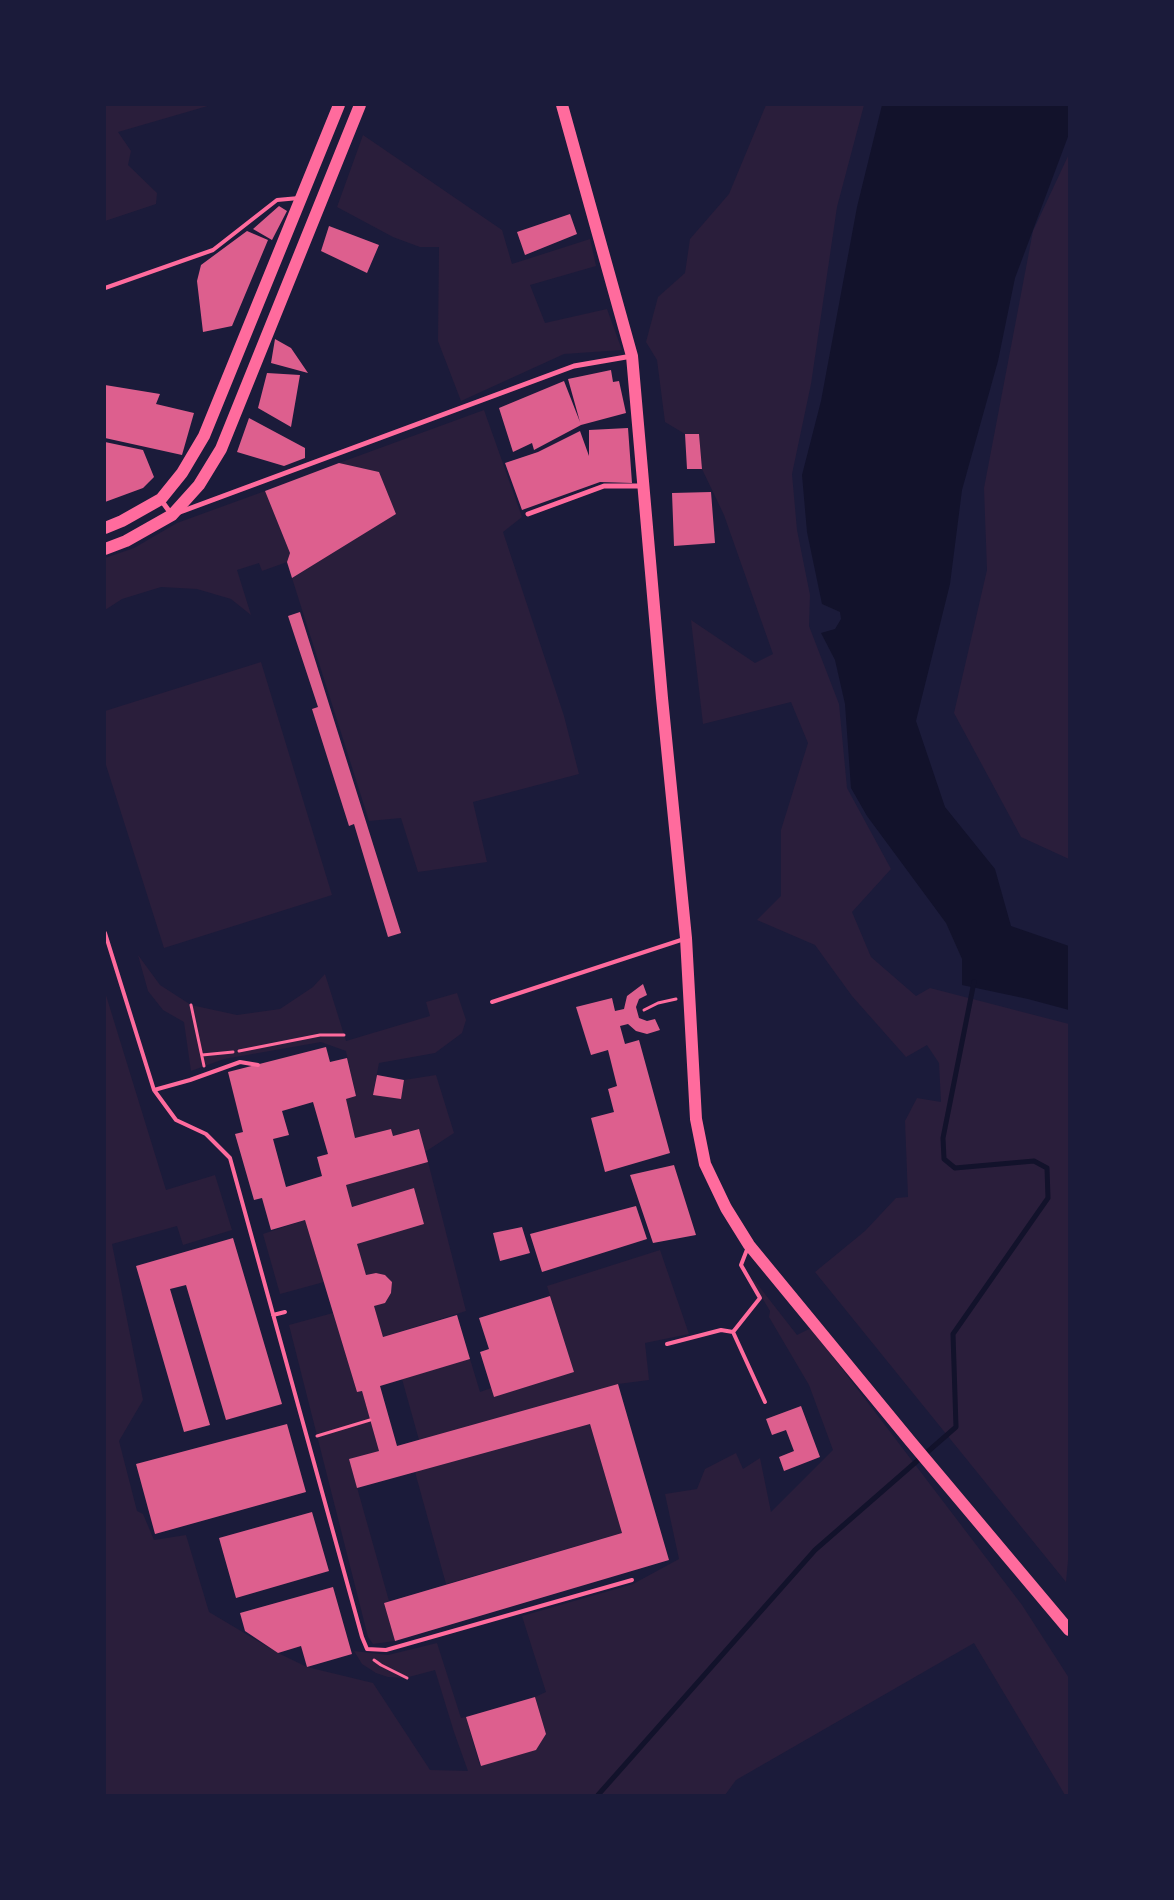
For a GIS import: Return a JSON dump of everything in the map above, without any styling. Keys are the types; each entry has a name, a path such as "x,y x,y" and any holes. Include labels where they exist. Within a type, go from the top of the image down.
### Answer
{"main road":[{"path":"105,528 122,521 161,499 182,473 204,436 339,105"},
{"path":"105,549 126,541 172,515 199,485 221,449 360,105"},
{"path":"562,105 632,356 662,698 686,938 696,1119 705,1164 726,1208 749,1245 1069,1630"}],"street":[{"path":"161,499 172,515 574,366 632,356"},
{"path":"528,514 604,486 643,486"}],"lane":[{"path":"105,288 213,250 276,200 302,198"},
{"path":"105,933 154,1090 176,1120 206,1134 230,1158 362,1637 367,1649 386,1650 632,1580"},
{"path":"492,1002 686,938"},
{"path":"154,1090 190,1080 240,1062 258,1065"},
{"path":"733,1332 760,1298 740,1265 749,1245"},
{"path":"273,1315 285,1312"},
{"path":"667,1344 721,1330 733,1332"},
{"path":"733,1332 765,1402"}],"path":[{"path":"644,1010 658,1003 689,998"},
{"path":"191,1005 204,1066"},
{"path":"202,1055 225,1054 320,1036 344,1035"},
{"path":"307,1439 370,1420"},
{"path":"367,1649 373,1659 381,1665 408,1678"}],"shaded area":[{"path":"105,105 211,105 118,132 131,151 128,165 157,193 156,204 105,221"},
{"path":"766,105 864,105 837,207 811,384 792,474 797,530 810,595 809,626 839,704 847,788 891,869 852,912 871,957 916,996 930,988 1069,1024 1069,1550 1066,1582 815,1272 865,1231 896,1198 908,1197 905,1121 917,1098 941,1102 939,1063 927,1045 906,1057 852,996 815,945 757,920 781,896 781,830 808,743 791,702 703,724 691,620 755,663 773,654 724,515 702,469 699,434 685,434 665,422 657,360 646,342 658,297 685,273 690,239 729,194"},
{"path":"882,105 1069,105 1069,134 1015,278 998,361 962,490 950,584 916,721 945,807 995,869 1011,926 1069,946 1069,1010 962,985 962,959 946,923 867,816 851,788 845,704 835,660 821,633 835,629 841,619 840,612 822,604 807,532 802,475 821,401 857,207"},
{"path":"363,135 502,230 512,264 590,239 596,266 530,285 545,323 607,309 622,350 564,354 461,401 438,341 439,247 420,247 393,237 337,207"},
{"path":"1069,154 1069,859 1021,837 954,713 987,570 984,488 1033,231"},
{"path":"484,410 522,517 503,532 564,716 579,774 473,802 487,862 418,872 401,818 369,821 292,578 396,514 379,472 339,463"},
{"path":"265,491 290,553 287,562 262,571 259,563 237,570 251,615 231,599 197,589 161,587 122,599 105,610 105,558 134,548 177,523"},
{"path":"261,662 332,895 164,948 105,762 105,711"},
{"path":"138,955 160,985 191,1005 237,1015 280,1009 313,987 325,974 346,1041 430,1016 426,1002 457,993 466,1020 462,1033 435,1053 379,1063 373,1094 400,1099 404,1080 436,1075 454,1133 425,1152 418,1129 393,1136 391,1129 355,1138 346,1099 356,1096 346,1051 321,1042 224,1059 191,1071 184,1022 163,1010 148,991"},
{"path":"105,992 166,1190 215,1175 232,1230 183,1245 177,1226 112,1244 143,1400 119,1441 137,1511 143,1514 154,1540 186,1535 209,1612 278,1653 307,1667 373,1683 430,1770 468,1771 435,1670 405,1678 388,1677 376,1673 362,1664 354,1651 388,1655 437,1643 461,1718 466,1717 480,1766 536,1750 546,1734 535,1697 546,1692 522,1616 633,1584 679,1559 665,1494 697,1489 705,1469 736,1453 743,1469 760,1458 771,1512 833,1450 809,1385 769,1317 770,1311 752,1281 754,1280 797,1335 811,1328 1022,1605 1069,1678 1069,1795 1065,1795 974,1643 736,1780 725,1795 105,1795"},
{"path":"428,1162 466,1311 383,1337 374,1306 385,1302 391,1293 392,1282 385,1275 376,1273 366,1275 357,1244 424,1223 414,1188 352,1207 346,1185"},
{"path":"305,1220 324,1282 280,1294 263,1234"},
{"path":"660,1250 689,1334 645,1343 649,1380 618,1384 419,1440 402,1379 470,1359 480,1392 491,1388 494,1397 574,1372 547,1286"},
{"path":"333,1313 357,1392 362,1391 379,1451 349,1459 389,1601 384,1603 395,1641 373,1644 368,1637 289,1325"},
{"path":"590,1424 622,1533 446,1584 415,1472"}],"building":[{"path":"279,206 287,211 272,240 253,229"},
{"path":"570,214 577,234 525,255 517,232"},
{"path":"329,226 379,245 367,273 321,251"},
{"path":"247,231 268,240 232,326 203,332 197,281 201,265"},
{"path":"275,339 291,348 308,373 271,363"},
{"path":"611,370 613,382 619,381 626,413 581,425 534,450 532,443 513,452 499,408 564,381 580,422 568,379"},
{"path":"267,373 300,375 291,427 258,408"},
{"path":"105,385 160,394 156,404 194,413 182,455 105,438"},
{"path":"249,418 305,448 305,458 284,466 237,452"},
{"path":"628,428 632,483 600,482 522,510 505,463 538,452 580,431 589,456 589,430"},
{"path":"685,434 699,434 702,469 687,469"},
{"path":"105,442 143,450 154,477 143,488 105,502"},
{"path":"339,463 379,472 396,514 292,578 287,562 290,553 265,491"},
{"path":"711,492 715,543 674,546 672,493"},
{"path":"300,612 401,933 388,937 354,824 349,826 312,709 318,707 288,616"},
{"path":"643,984 647,995 639,999 636,1007 639,1018 647,1021 655,1019 660,1030 647,1034 636,1031 628,1024 620,1026 625,1044 639,1040 670,1153 605,1172 591,1118 614,1112 608,1089 617,1086 608,1050 591,1055 576,1007 612,998 615,1011 624,1009 627,996"},
{"path":"326,1047 330,1062 347,1058 356,1096 346,1099 355,1138 391,1129 393,1136 419,1129 428,1162 346,1185 352,1207 414,1188 424,1224 357,1244 366,1275 376,1273 385,1275 392,1282 391,1293 385,1303 374,1306 383,1337 457,1315 470,1359 380,1386 397,1446 618,1384 669,1560 395,1641 384,1603 622,1533 590,1424 357,1488 349,1459 379,1451 362,1391 357,1392 305,1220 271,1230 262,1198 254,1200 235,1134 243,1132 228,1072","holes":["313,1102 328,1154 317,1157 322,1176 286,1187 273,1139 289,1135 282,1111"]},
{"path":"377,1075 404,1080 401,1099 373,1095"},
{"path":"674,1165 696,1235 653,1243 630,1175"},
{"path":"636,1206 647,1239 542,1272 530,1234"},
{"path":"522,1227 530,1253 500,1261 493,1233"},
{"path":"233,1238 282,1404 226,1420 186,1285 170,1289 210,1425 184,1432 136,1266"},
{"path":"550,1296 574,1372 494,1397 480,1352 489,1349 479,1318"},
{"path":"801,1406 820,1457 784,1471 779,1457 794,1451 786,1430 772,1435 766,1419"},
{"path":"287,1424 306,1492 155,1534 136,1464"},
{"path":"312,1512 329,1571 236,1598 219,1538"},
{"path":"333,1587 352,1654 307,1667 301,1646 278,1653 245,1631 240,1613"},
{"path":"535,1697 546,1734 536,1750 481,1766 466,1717"}],"waterway":[{"path":"598,1795 815,1550 956,1427 953,1334 1048,1198 1047,1168 1034,1161 955,1168 944,1159 943,1138 974,982"}]}
